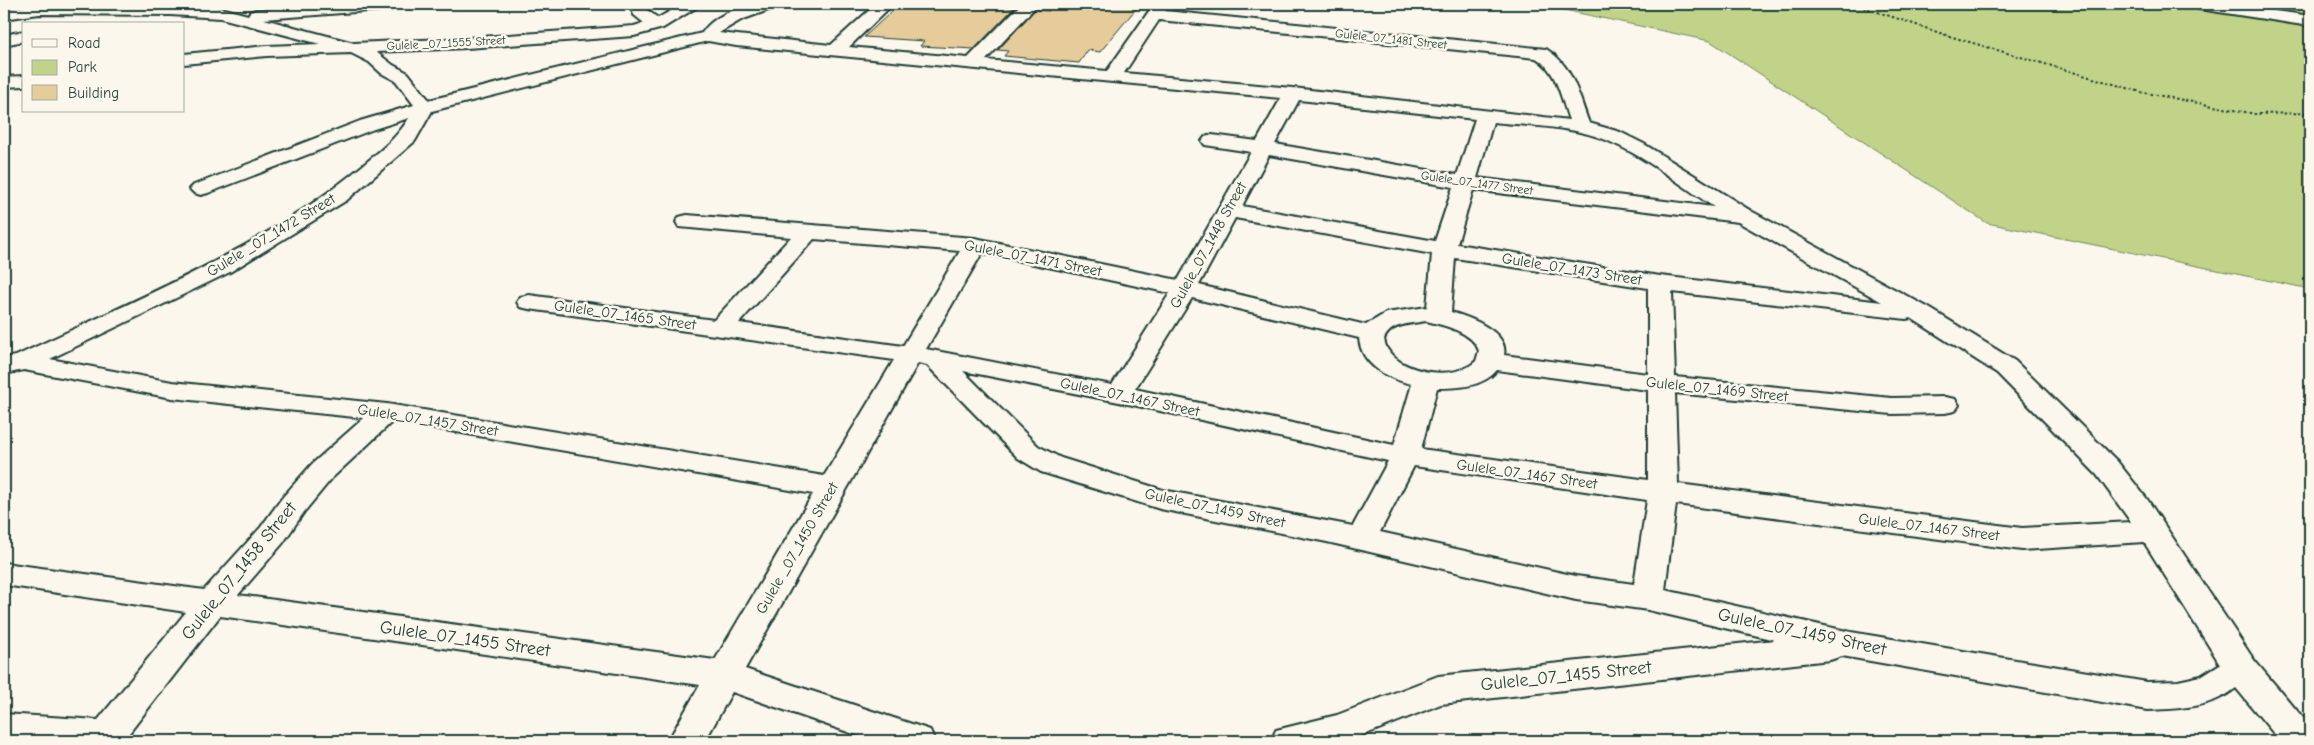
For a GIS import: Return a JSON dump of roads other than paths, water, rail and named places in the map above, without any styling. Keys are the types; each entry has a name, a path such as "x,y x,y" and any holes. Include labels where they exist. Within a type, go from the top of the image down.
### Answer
{"street":[{"path":"4,14 70,4"},
{"path":"221,13 264,4"},
{"path":"40,9 170,10 238,16 394,4"},
{"path":"638,4 640,12 657,25"},
{"name":"Gulele _07_1555 Street","path":"238,16 354,48 467,43 634,31 657,25 694,4"},
{"path":"708,36 709,31 718,25 771,4"},
{"path":"835,50 885,4"},
{"path":"972,63 1030,4"},
{"path":"2200,4 2310,21"},
{"path":"1112,77 1158,9"},
{"name":"Gulele_07_1481 Street","path":"1158,9 1540,53 1549,56 1557,66 1581,127"},
{"path":"105,22 170,10"},
{"path":"4,40 22,36"},
{"path":"201,190 367,124 425,107 708,36 736,41 1293,94 1581,127 1613,136 1637,148 1743,216 1920,313 2006,367 2107,468 2136,506 2242,670 2301,741"},
{"path":"185,58 267,51 354,48 375,58 387,69 402,77 425,107"},
{"path":"4,82 22,81"},
{"name":"Gulele_07_1448 Street","path":"1119,394 1184,288 1293,94"},
{"name":"Gulele _07_1472 Street","path":"14,364 222,267 260,246 339,195 361,177 408,137 425,107"},
{"path":"1438,316 1444,250 1486,115"},
{"name":"Gulele_07_1477 Street","path":"1212,141 1466,183 1743,216"},
{"name":"Gulele_07_1473 Street","path":"1227,210 1444,250 1660,283 1920,313"},
{"name":"Gulele_07_1471 Street","path":"687,222 975,245 1184,288 1372,334"},
{"path":"720,329 808,232"},
{"name":"Gulele _07_1450 Street","path":"686,741 832,487 923,357 975,245"},
{"path":"1648,598 1663,493 1660,283"},
{"name":"Gulele_07_1465 Street","path":"529,302 923,357"},
{"path":"1408,315 1438,316 1462,322 1476,330 1486,340 1491,351 1490,362 1481,371 1467,378 1447,382 1426,381 1405,376 1388,367 1376,357 1370,345 1372,334 1380,325 1392,319 1408,315"},
{"name":"Gulele_07_1467 Street","path":"923,357 1119,394 1405,456 1663,493 2022,539 2152,531"},
{"name":"Gulele_07_1459 Street","path":"923,357 1028,452 1051,465 1160,499 1361,539 1576,588 1648,598 1851,645 2147,696 2178,695 2211,688 2225,677 2242,670"},
{"name":"Gulele_07_1469 Street","path":"1490,362 1662,384 1892,406 1945,405"},
{"name":"Gulele_07_1457 Street","path":"14,364 172,390 387,412 832,487"},
{"path":"1361,539 1405,456 1426,381"},
{"name":"Gulele_07_1458 Street","path":"105,738 212,603 272,535 293,505 322,471 387,412"},
{"name":"Gulele_07_1455 Street","path":"4,574 723,676 917,741"},
{"name":"Gulele_07_1455 Street","path":"1290,741 1341,729 1438,690 1851,645"},
{"path":"4,729 105,738"}]}
